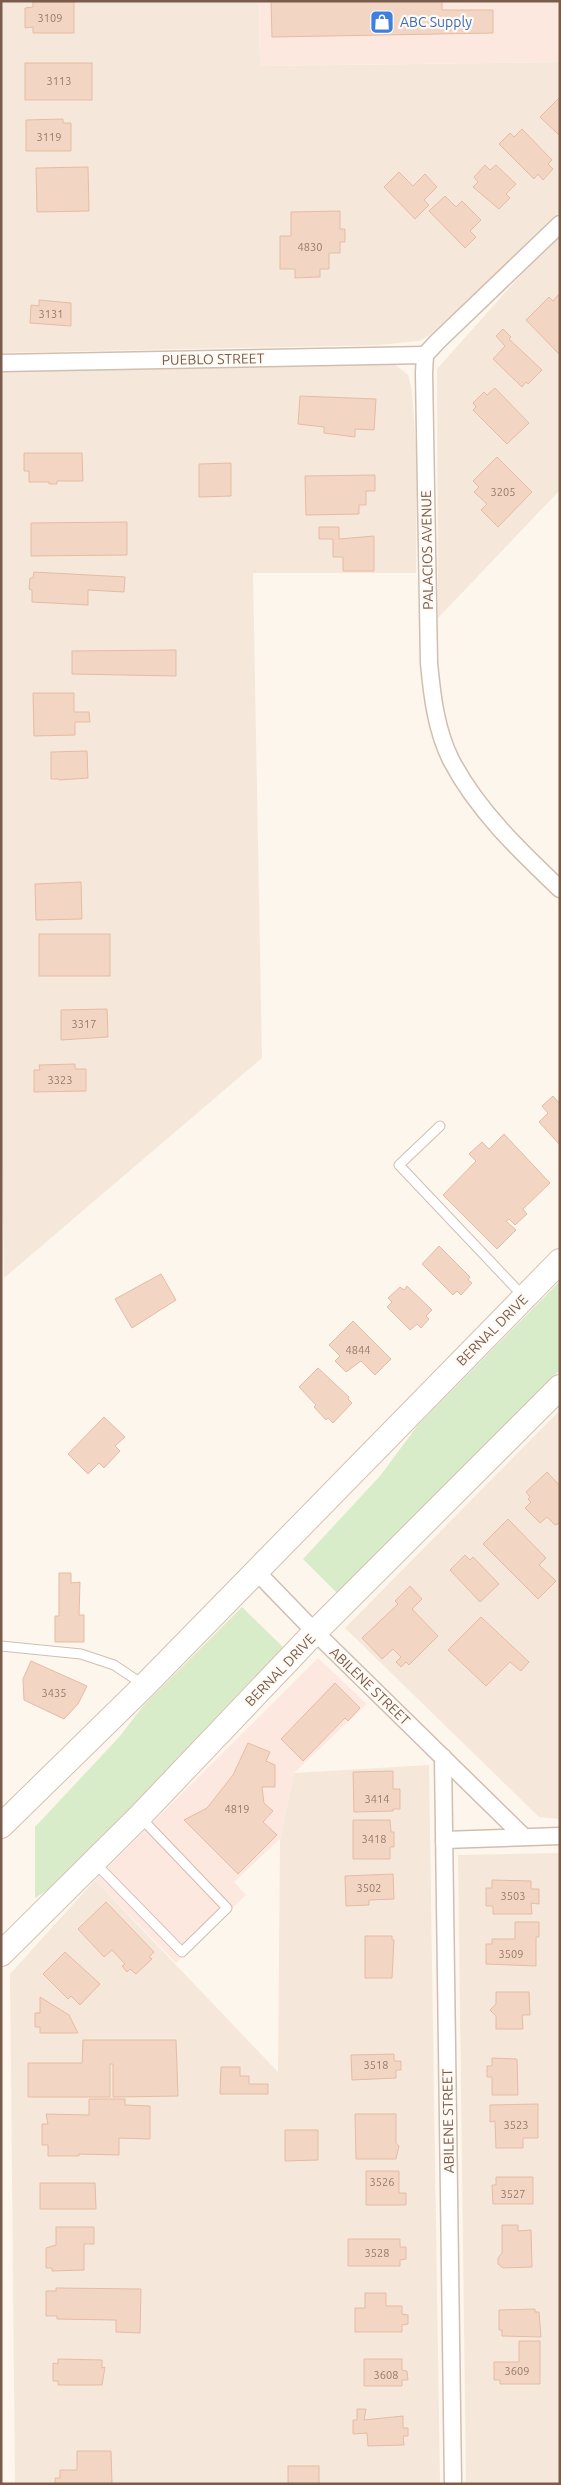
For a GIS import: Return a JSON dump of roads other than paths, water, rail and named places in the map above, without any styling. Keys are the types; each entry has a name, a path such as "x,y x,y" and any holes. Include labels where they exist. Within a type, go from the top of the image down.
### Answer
{"street":[{"path":"425,355 560,224"},
{"name":"PUEBLO STREET","path":"1,363 425,355"},
{"name":"PALACIOS AVENUE","path":"425,355 429,663 432,695 438,724 450,759 474,797 514,844 560,889"},
{"name":"BERNAL DRIVE","path":"1,1826 144,1686 255,1570 560,1261"},
{"name":"BERNAL DRIVE","path":"1,1954 140,1816 315,1632 560,1387"},
{"name":"ABILENE STREET","path":"255,1570 315,1632 524,1837"},
{"name":"ABILENE STREET","path":"443,1757 453,2484"},
{"path":"444,1840 560,1836"}],"lane":[{"path":"440,1126 399,1165 524,1297"},
{"path":"1,1646 81,1654 114,1665 144,1686"},
{"path":"93,1861 182,1952 227,1908 140,1816"}],"place":[{"name":"ABC Supply","path":"382,22"}]}
